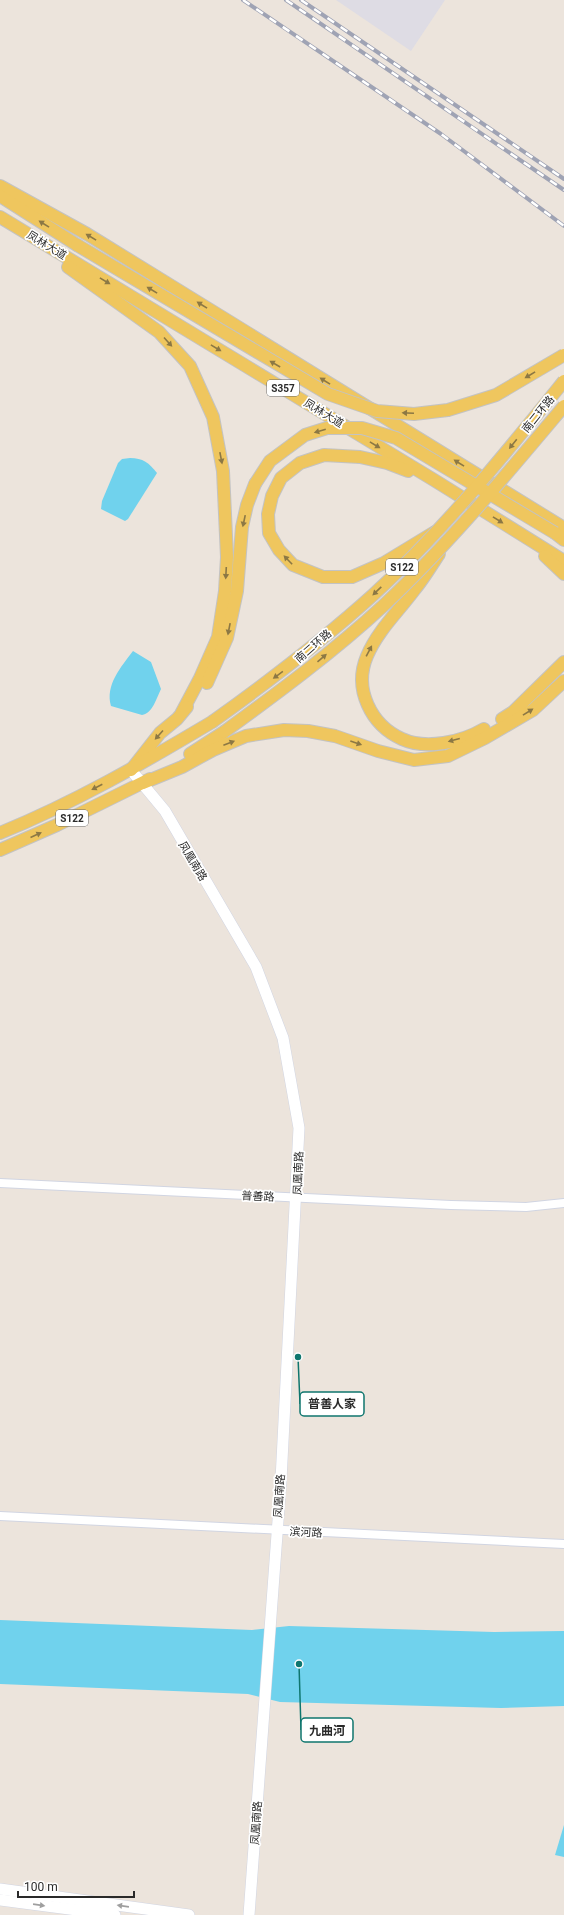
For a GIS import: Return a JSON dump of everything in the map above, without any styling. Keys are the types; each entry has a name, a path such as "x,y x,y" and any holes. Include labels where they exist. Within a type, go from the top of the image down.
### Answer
{"main road":[{"name":"S357","path":"0,186 87,234 564,528"},
{"path":"0,196 77,245 328,394 377,411 414,414 448,410 496,395 564,355"},
{"name":"凤林大道","path":"0,217 434,480 564,561"},
{"path":"0,222 112,297 159,332 190,366 213,417 224,471 226,527 231,591"},
{"name":"南二环路","path":"0,834 50,811 131,770 212,722 291,665 373,595 436,531 510,448 564,381"},
{"name":"南二环路","path":"0,850 58,825 143,783 224,732 299,678 382,607 452,535 564,406"},
{"path":"131,770 160,733 182,712 207,684 227,638 231,591 242,527 247,505 255,484 270,461 305,435 327,428 362,428 396,438 564,540"},
{"path":"434,480 387,463 360,457 324,455 300,463 281,478 272,496 268,514 269,532 279,550 293,565 323,577 352,577 384,563 436,531"},
{"path":"452,535 416,588 379,634 366,656 362,680 365,702 376,719 392,734 412,743 439,744 476,734 513,712 563,664"},
{"path":"529,540 564,574"},
{"path":"143,783 182,767 213,750 246,736 284,730 308,731 336,736 378,751 414,760 448,756 485,738 533,710 564,681"}],"street":[{"name":"凤凰南路","path":"131,770 165,811 256,967 283,1038 299,1128 297,1198 277,1530 249,1915"},
{"name":"普善路","path":"0,1183 297,1198 518,1206 564,1203"},
{"name":"滨河路","path":"0,1516 564,1544"},
{"path":"0,1889 189,1915"},
{"path":"0,1900 115,1915"}],"shaded area":[{"path":"336,0 445,0 411,51"}],"water":[{"path":"122,459 139,459 145,462 157,473 128,519 125,521 101,509 102,501 118,463"},
{"path":"133,651 151,662 161,689 152,709 146,714 142,715 111,706 110,691 112,684 115,677"},
{"path":"0,1620 252,1630 289,1626 494,1632 564,1631 564,1706 501,1708 280,1702 248,1694 0,1684"},
{"path":"564,1825 564,1857 555,1855"}],"railway":[{"path":"243,0 441,134 564,226"},
{"path":"286,0 564,190"},
{"path":"301,0 564,179"}],"place":[{"name":"普善人家","path":"298,1357"},
{"name":"九曲河","path":"299,1664"}]}
